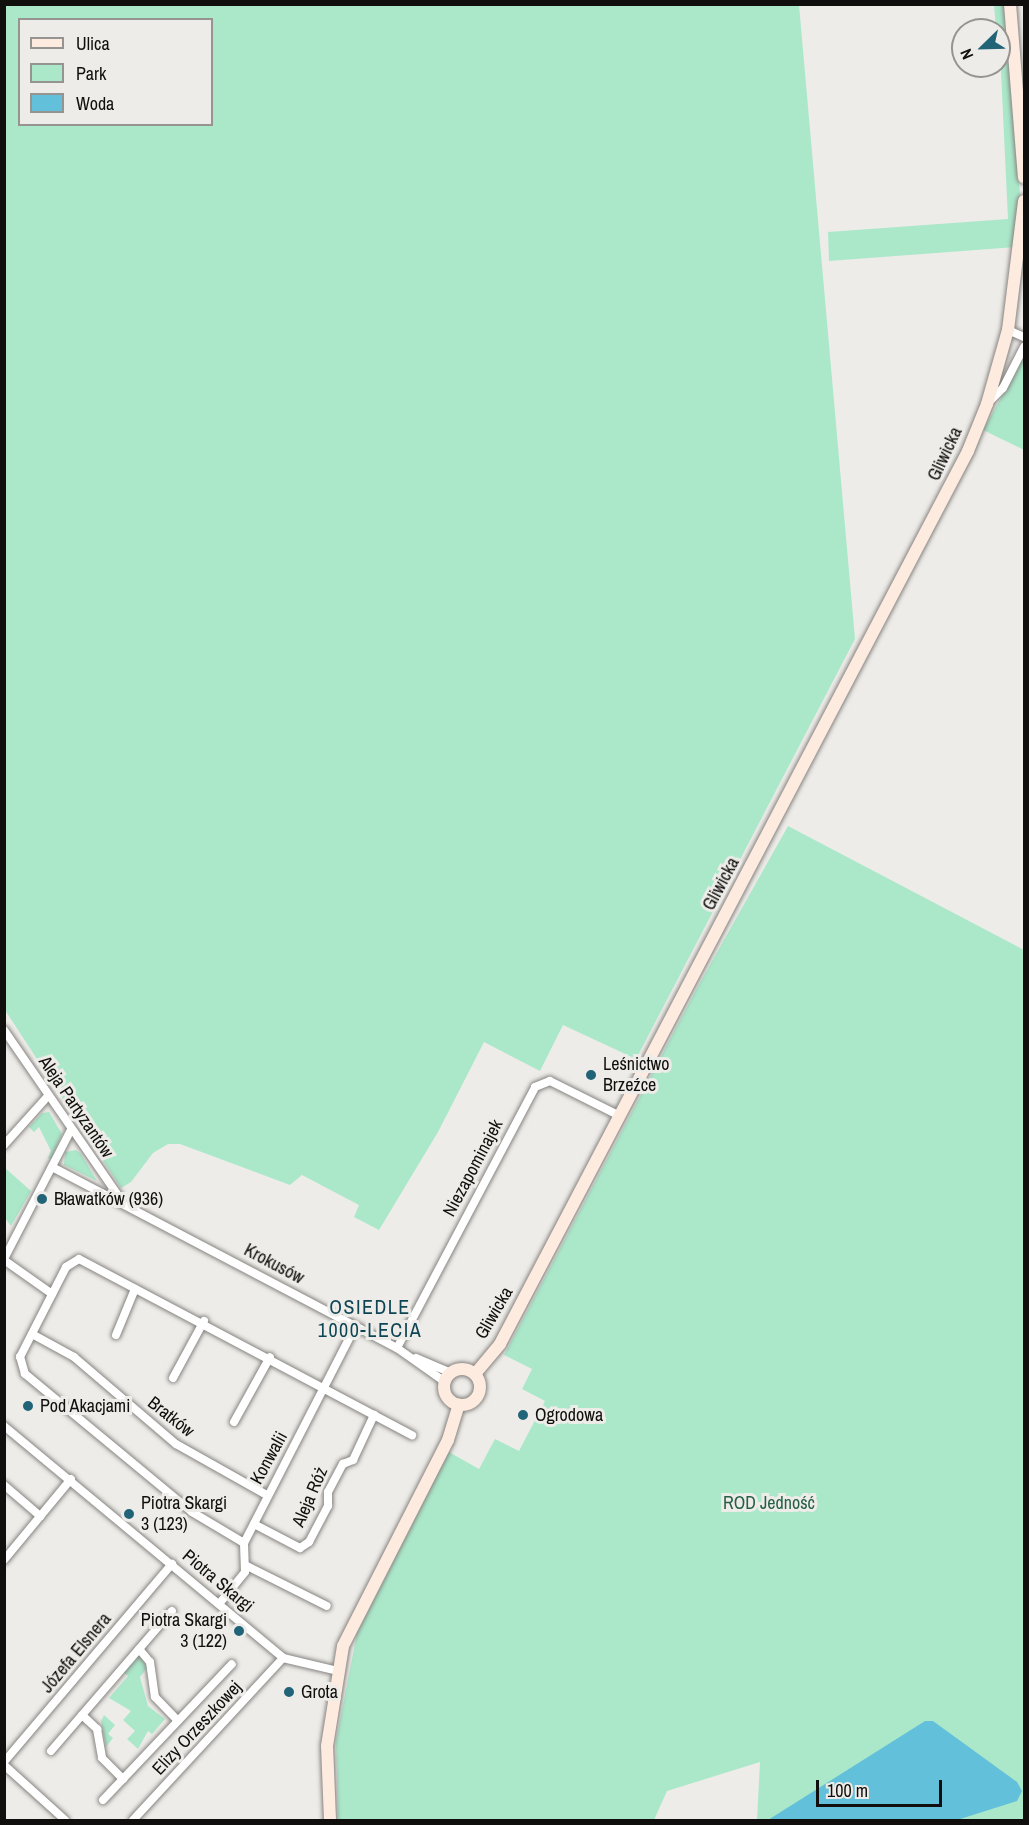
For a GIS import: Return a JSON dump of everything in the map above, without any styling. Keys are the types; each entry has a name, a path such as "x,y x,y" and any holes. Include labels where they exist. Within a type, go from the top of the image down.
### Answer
{"main road":[{"path":"1010,4 1024,177"},
{"name":"Gliwicka","path":"475,1374 500,1344 934,517 987,404 1008,330 1020,261 1024,201"},
{"path":"464,1369 475,1374 480,1386 478,1397 470,1404 459,1405 447,1397 448,1378 464,1369"},
{"path":"330,1821 327,1746 338,1671 350,1630 448,1440 459,1405"}],"street":[{"path":"1008,330 1024,337"},
{"name":"Gliwicka","path":"987,404 1003,388 1024,347"},
{"name":"Aleja Partyzantów","path":"4,1030 70,1130 122,1201"},
{"name":"Niezapominajek","path":"397,1348 535,1087 550,1082 620,1116"},
{"path":"4,1145 48,1096"},
{"path":"52,1294 4,1259 70,1130"},
{"name":"Krokusów","path":"52,1167 122,1201 397,1348 448,1378"},
{"path":"219,1604 247,1566 244,1544 192,1512 25,1374 20,1357 66,1267 79,1259 327,1386 412,1435"},
{"path":"116,1335 135,1289"},
{"path":"173,1378 204,1321"},
{"name":"Konwalii","path":"244,1544 267,1495 327,1386 355,1327"},
{"name":"Bratków","path":"32,1334 74,1357 176,1444 267,1495"},
{"path":"234,1422 270,1357"},
{"name":"Aleja Róż","path":"254,1524 300,1548 309,1542 328,1506 328,1491 343,1464 353,1460 374,1415"},
{"name":"Piotra Skargi","path":"4,1426 71,1479 283,1658 338,1671"},
{"path":"4,1560 71,1479"},
{"path":"4,1485 40,1516"},
{"name":"Józefa Elsnera","path":"4,1764 172,1564"},
{"path":"247,1566 327,1606"},
{"path":"51,1751 172,1611"},
{"name":"Elizy Orzeszkowej","path":"139,1649 150,1662 155,1697 178,1721"},
{"name":"Elizy Orzeszkowej","path":"133,1821 283,1658"},
{"name":"Elizy Orzeszkowej","path":"103,1800 232,1664"},
{"path":"82,1714 96,1729 102,1758 123,1779"},
{"path":"4,1764 64,1821"}],"green space":[{"path":"4,5 799,5 855,639 636,1059 563,1025 540,1071 484,1042 438,1132 379,1230 354,1217 359,1205 302,1175 290,1185 180,1144 168,1144 153,1153 131,1182 121,1188 5,1010"},
{"path":"994,5 1004,5 1005,18 995,18"},
{"path":"1001,78 1010,78 1020,193 1016,247 829,261 828,232 1008,219"},
{"path":"1024,357 1024,450 983,430"},
{"name":"ROD Jedność","path":"788,826 1024,950 1024,1820 757,1820 760,1762 667,1791 654,1820 338,1820 336,1741 357,1633 449,1452 479,1469 495,1439 519,1451 545,1401 522,1389 532,1369 504,1355 697,988"},
{"path":"49,1112 62,1134 51,1159 48,1158 51,1151 39,1127 34,1132 29,1127 42,1113"},
{"path":"76,1150 81,1154 97,1181 64,1165 65,1152"},
{"path":"4,1167 31,1191 11,1226 5,1218"},
{"path":"140,1654 147,1668 140,1677 148,1706 165,1719 152,1734 148,1731 138,1749 127,1739 135,1731 123,1720 131,1711 109,1698 128,1676 122,1671"},
{"path":"104,1715 115,1725 108,1734 113,1738 106,1747 101,1721"}],"water":[{"path":"925,1721 933,1721 1017,1782 1022,1791 1017,1801 957,1820 768,1820"}],"place":[{"name":"Leśnictwo Brzeźce","path":"591,1075"},
{"name":"Bławatków (936)","path":"42,1199"},
{"name":"Pod Akacjami","path":"28,1406"},
{"name":"Ogrodowa","path":"523,1415"},
{"name":"Piotra Skargi 3 (123)","path":"129,1514"},
{"name":"Piotra Skargi 3 (122)","path":"239,1631"},
{"name":"Grota","path":"289,1692"}],"district":[{"name":"OSIEDLE 1000-LECIA","path":"370,1318"}]}
